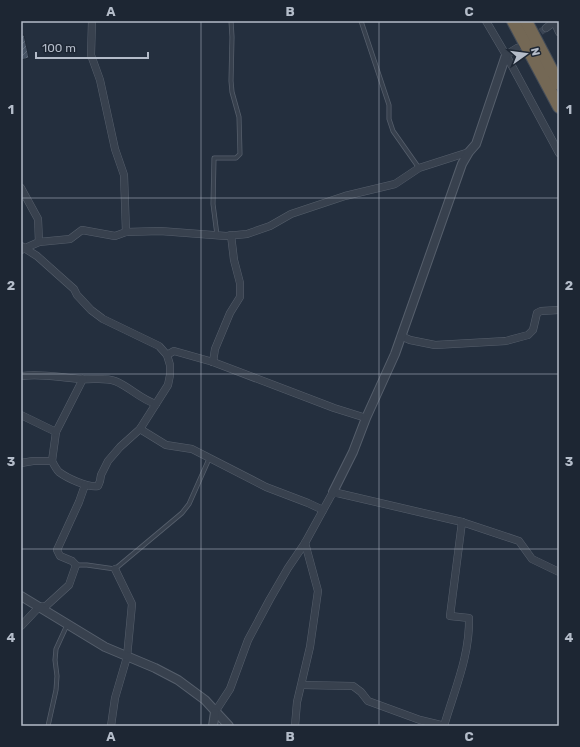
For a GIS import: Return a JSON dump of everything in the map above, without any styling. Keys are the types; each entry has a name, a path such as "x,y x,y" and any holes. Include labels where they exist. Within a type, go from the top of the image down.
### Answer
{"highway":[{"path":"513,21 559,107"},
{"path":"526,21 559,84"}],"street":[{"path":"92,21 91,55 100,80 115,149 124,175 126,232"},
{"path":"486,21 559,153"},
{"path":"546,28 554,21 559,32"},
{"path":"213,726 215,712 230,689 248,640 288,568 305,543 353,452 366,418 395,354 456,177 469,152 476,144 506,55 517,48"},
{"path":"22,248 39,242 70,239 82,230 115,236 126,232 160,231 226,236 247,234 270,226 291,214 345,196 395,184 418,168 469,152"},
{"path":"21,188 38,219 39,242"},
{"path":"214,362 215,349 230,313 240,297 240,283 234,260 231,236"},
{"path":"22,248 37,256 74,289 77,295 91,310 103,319 153,343 167,355 171,370 168,385 140,429 120,447 111,458 104,468 98,486 94,487 85,485 58,471 52,461 56,432 83,379"},
{"path":"401,336 410,340 435,345 506,341 528,335 533,330 537,313 541,311 559,310"},
{"path":"167,355 174,351 214,362 334,408 366,418"},
{"path":"21,376 36,374 83,379 99,378 115,381 143,399 156,404"},
{"path":"21,415 56,432"},
{"path":"140,429 166,445 192,449 266,488 323,510"},
{"path":"21,463 33,461 52,461"},
{"path":"21,626 39,607 46,606 69,584 76,565 72,561 60,556 58,554 58,550 85,485"},
{"path":"333,492 462,522 519,541 532,558 559,572"},
{"path":"302,685 353,686 361,692 368,701 420,720 445,726 452,697 463,667 470,632 469,618 450,616 462,522"},
{"path":"295,726 297,702 310,648 318,591 305,543"},
{"path":"111,726 115,698 127,657 132,604 115,569"},
{"path":"21,596 105,647 155,668 178,680 205,700 229,726"}],"lane":[{"path":"217,235 213,204 214,158 236,158 240,154 239,117 232,92 231,81 231,21"},
{"path":"361,21 388,105 389,119 393,131 418,168"},
{"path":"76,565 115,569 182,513 189,504 209,459"},
{"path":"48,726 56,690 56,649 67,625"}],"building":[{"path":"21,35 24,35 29,58 21,60"}],"tunnel":[{"path":"532,38 546,28"}]}
